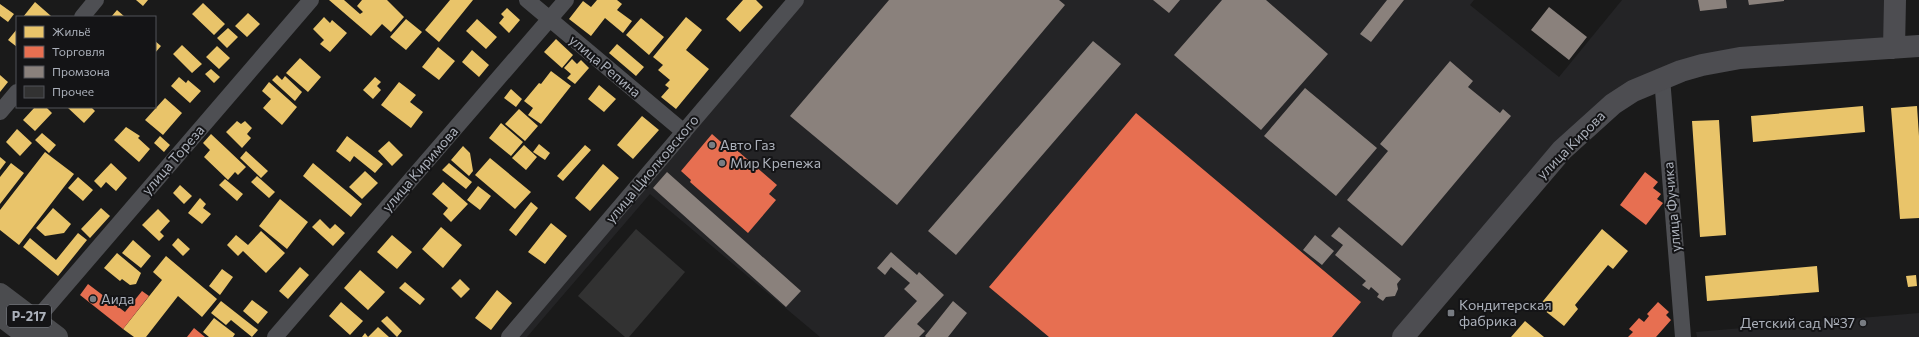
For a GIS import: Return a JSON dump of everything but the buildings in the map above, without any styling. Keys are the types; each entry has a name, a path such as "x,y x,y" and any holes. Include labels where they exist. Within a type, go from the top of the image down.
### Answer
{"main road":[{"path":"1894,48 1895,0"},
{"name":"улица Кирова","path":"1403,337 1562,150 1612,104 1633,91 1662,78 1702,65 1740,58 1919,46"},
{"name":"Р-217","path":"0,294 32,329"},
{"name":"Р-217","path":"0,315 32,329 57,337"}],"street":[{"path":"83,16 96,0"},
{"name":"улица Тореза","path":"32,329 311,0"},
{"name":"улица Репина","path":"527,0 684,132"},
{"name":"улица Киримова","path":"275,337 566,0"},
{"name":"улица Циолковского","path":"509,337 796,0"},
{"name":"улица Фучика","path":"1662,78 1682,337"},
{"path":"0,112 16,93"}],"shaded area":[{"path":"796,0 1474,0 1470,5 1559,77 1622,0 1895,0 1894,48 1740,58 1613,104 1403,337 820,337 650,194 527,337 509,337"},
{"name":"Детский сад №37","path":"1919,313 1919,337 1697,337 1696,332"}],"place":[{"name":"Авто Газ","path":"712,145"},
{"name":"Мир Крепежа","path":"722,163"},
{"name":"Аида","path":"93,299"},
{"name":"Кондитерская фабрика","path":"1451,313"},
{"name":"Детский сад №37","path":"1863,323"}]}
